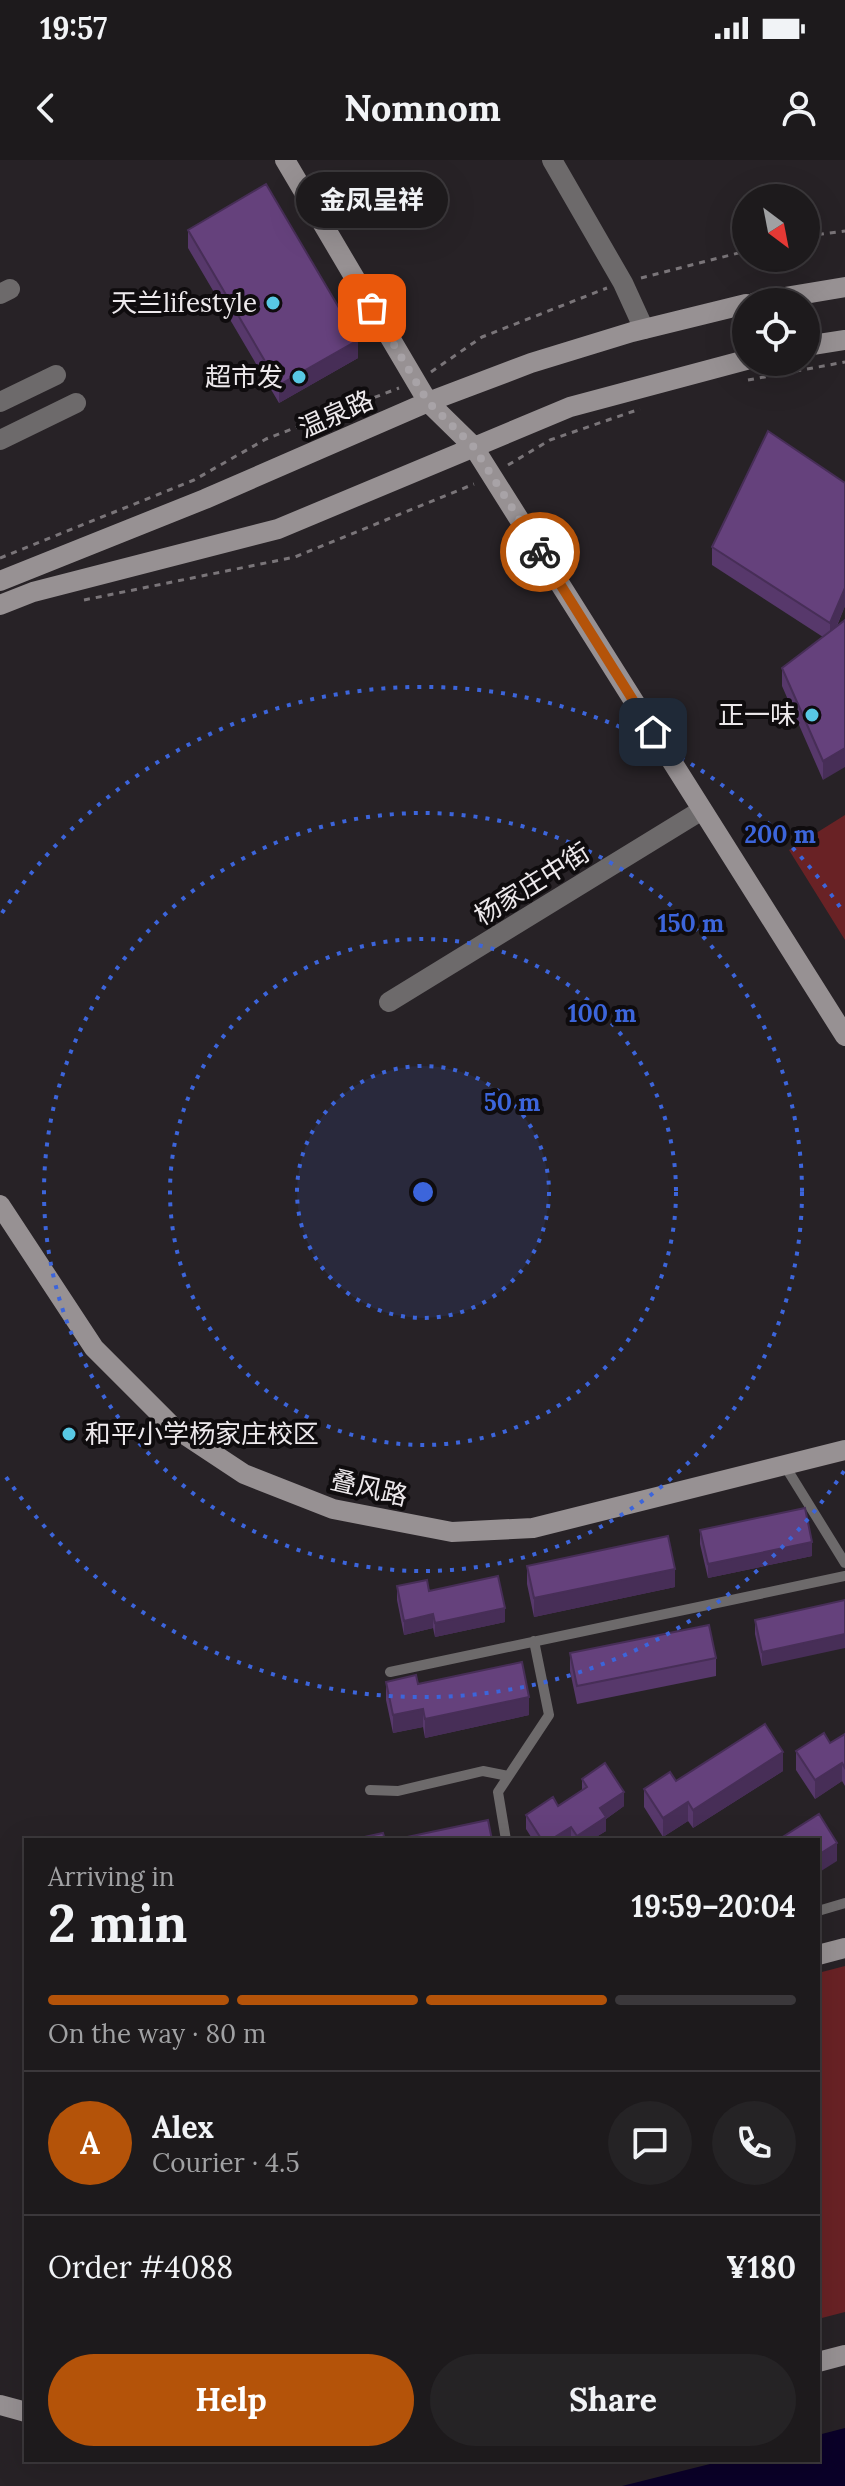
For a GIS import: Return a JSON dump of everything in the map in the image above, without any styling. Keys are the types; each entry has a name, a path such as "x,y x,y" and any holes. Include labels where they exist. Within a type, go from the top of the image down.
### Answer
{"street":[{"path":"285,160 415,382 428,402 473,446 845,1036"},
{"path":"552,160 623,283 644,329"},
{"path":"820,291 845,287"},
{"name":"温泉路","path":"0,581 205,499 428,402 531,363 644,329 732,307"},
{"path":"820,344 845,340"},
{"path":"0,605 33,592 278,529 570,407 732,373"},
{"path":"0,402 56,375"},
{"path":"0,440 76,403"},
{"name":"杨家庄中街","path":"389,1002 702,810"},
{"name":"叠风路","path":"0,1205 94,1348 173,1427 244,1474 333,1509 452,1532 505,1530 583,1518 845,1450"},
{"path":"820,1954 845,1948"},
{"path":"820,2361 845,2355"},
{"path":"0,2405 24,2411"}],"lane":[{"path":"785,1466 845,1563"},
{"path":"390,1672 845,1576"},
{"path":"506,1838 498,1792 549,1715 534,1641"},
{"path":"370,1790 398,1791 483,1771 508,1776"},
{"path":"820,1910 845,1903"}],"path":[{"path":"820,234 845,231"},
{"path":"0,558 194,480 266,439 415,382 482,337 623,283 732,255"},
{"path":"820,364 845,362"},
{"path":"72,602 295,557 491,475 550,440 646,407"}],"shaded area":[{"path":"845,815 845,940 789,850"},
{"path":"845,1966 845,2312 820,2318 820,1972"},
{"path":"845,2428 845,2486 622,2486 718,2462 820,2462 820,2434"}],"building":[{"name":"天兰lifestyle","path":"266,184 358,340 279,385 188,230"},
{"path":"768,431 845,483 845,588 830,623 712,547"},
{"path":"845,620 845,748 823,761 782,668"},
{"path":"805,1508 812,1542 708,1564 700,1530"},
{"path":"668,1536 675,1569 534,1598 527,1566"},
{"path":"498,1576 505,1608 435,1623 433,1614 404,1621 397,1586 427,1580 429,1591"},
{"path":"845,1600 845,1634 762,1652 755,1620"},
{"path":"709,1625 716,1658 577,1686 570,1653"},
{"path":"522,1662 529,1697 425,1719 423,1709 393,1715 386,1682 416,1675 418,1684"},
{"path":"765,1724 783,1752 693,1810 688,1802 663,1818 644,1789 670,1772 676,1781"},
{"path":"824,1733 830,1743 845,1734 845,1768 842,1763 815,1780 796,1751"},
{"path":"605,1763 624,1792 600,1808 606,1817 577,1836 571,1827 553,1838 541,1838 526,1815 553,1797 558,1806 587,1787 582,1779"},
{"path":"819,1814 837,1843 820,1854 820,1838 781,1838"},
{"path":"488,1820 492,1838 402,1838"},
{"path":"383,1833 384,1838 360,1838"}],"way so far":[{"path":"372,308 428,402 473,446 540,552"}],"place":[{"name":"天兰lifestyle","path":"273,303"},
{"name":"金凤呈祥","path":"372,308"},
{"name":"超市发","path":"299,377"},
{"name":"正一味","path":"812,715"},
{"name":"和平小学杨家庄校区","path":"69,1434"}],"route":[{"path":"540,552 653,732"}]}
